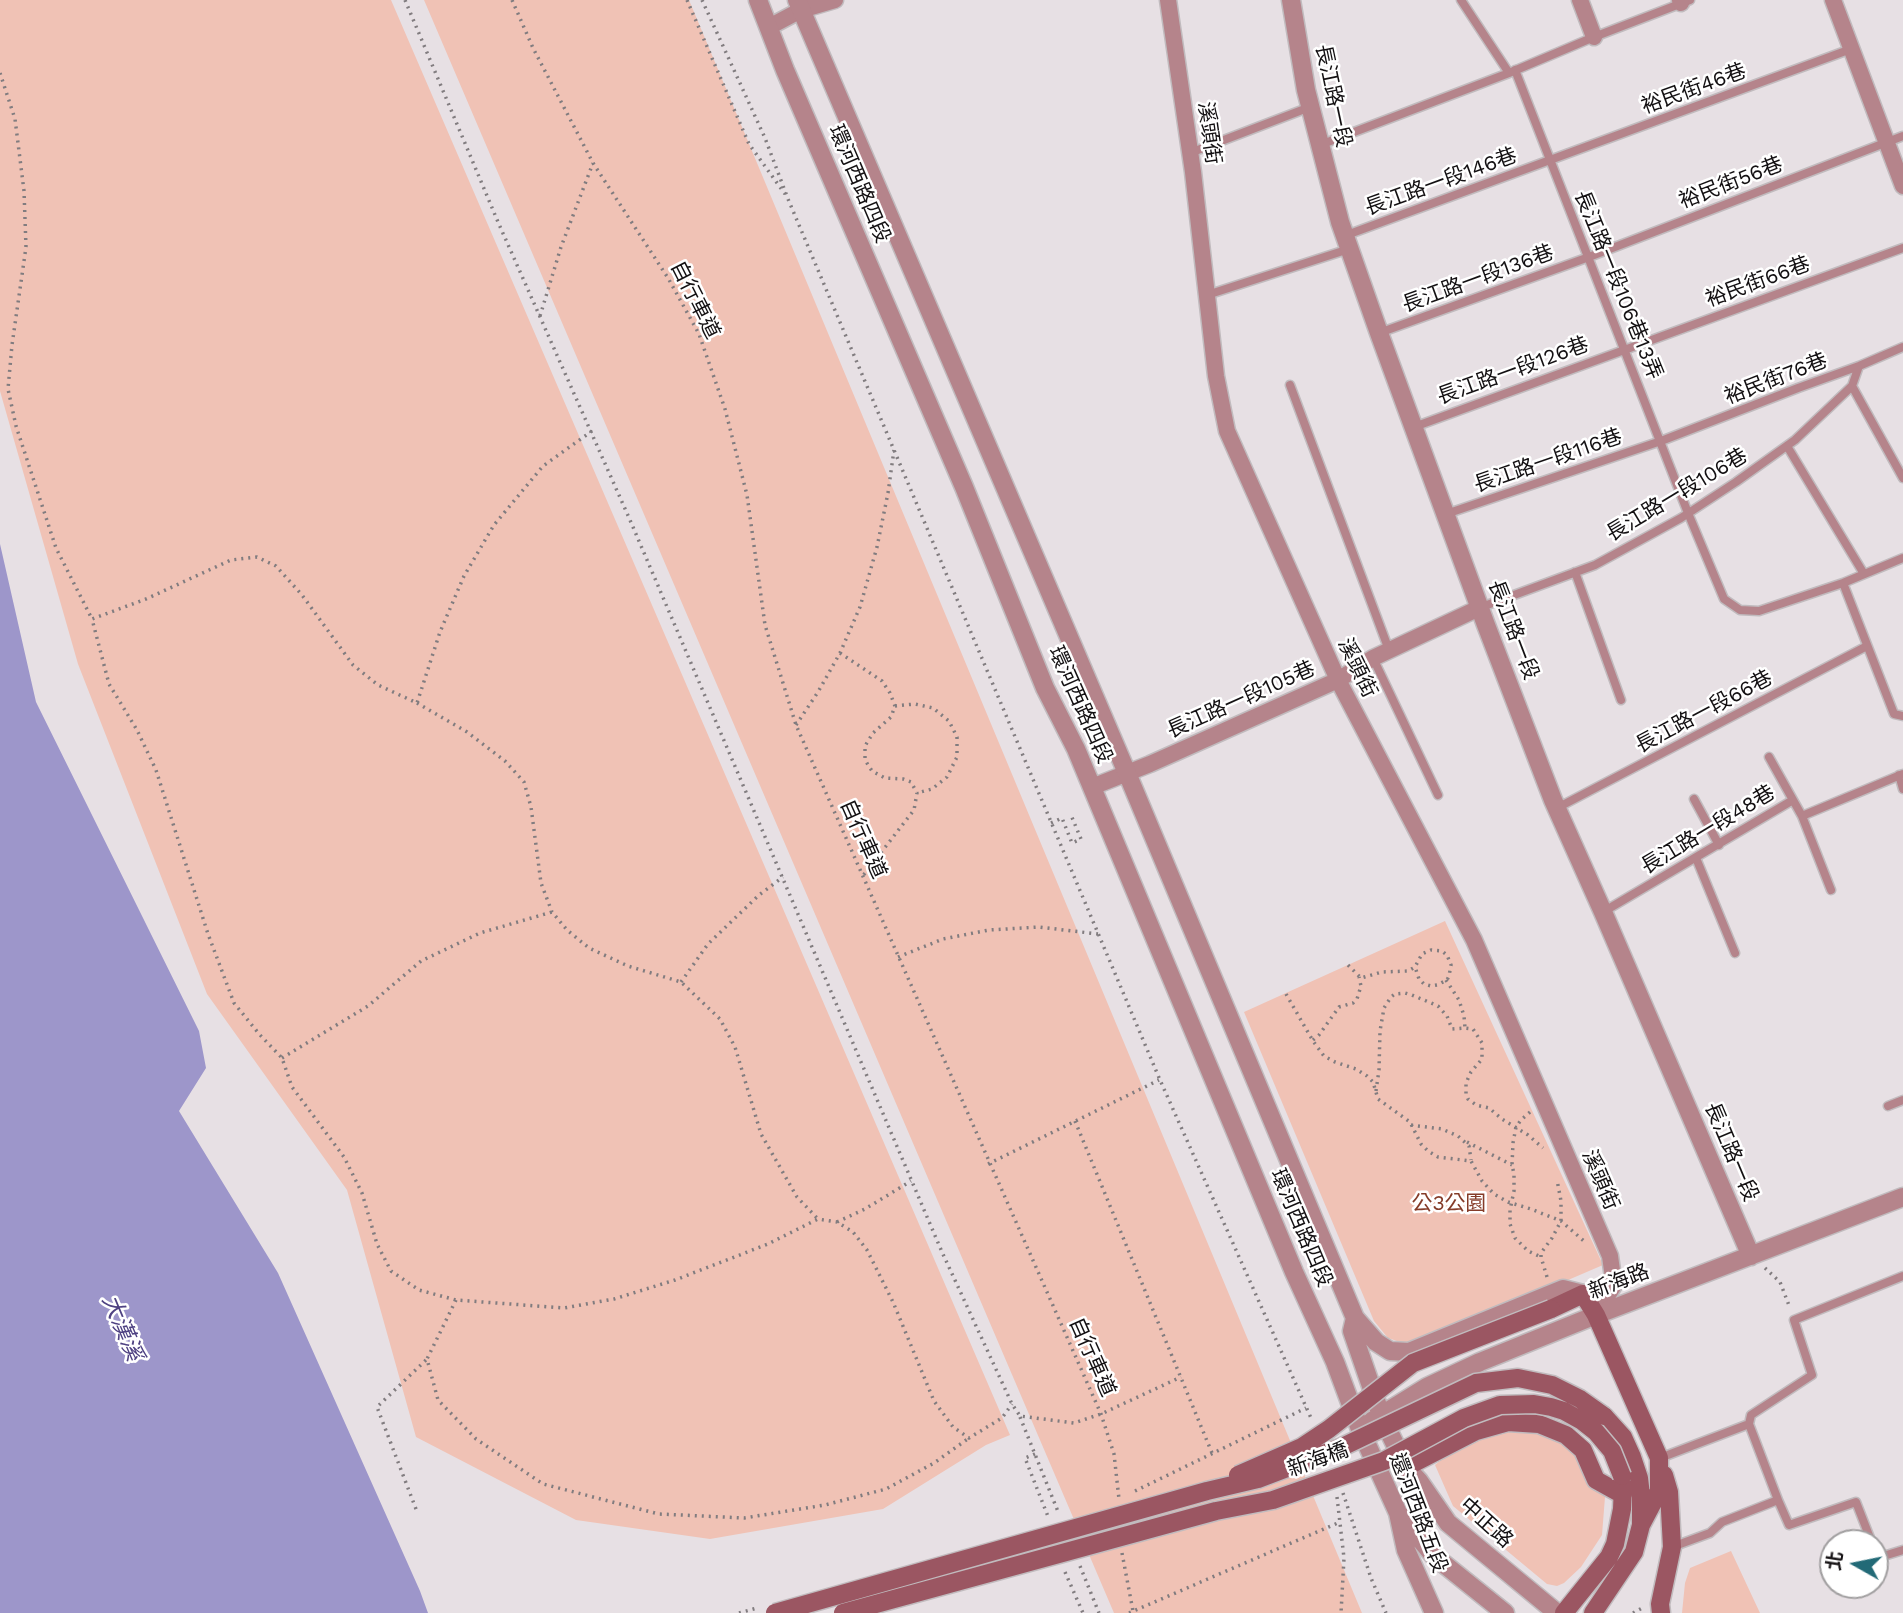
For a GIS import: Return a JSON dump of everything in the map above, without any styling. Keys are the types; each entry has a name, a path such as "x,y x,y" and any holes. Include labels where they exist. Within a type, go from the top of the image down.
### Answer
{"main road":[{"path":"1207,1492 1242,1472 1302,1447 1413,1363 1583,1294 1596,1315 1660,1458 1669,1492 1672,1546 1660,1604 1661,1613"},
{"name":"新海橋","path":"775,1613 1258,1479 1364,1437 1476,1384 1518,1378 1552,1385 1580,1399 1604,1416 1623,1437 1639,1478 1641,1525"},
{"name":"新海橋","path":"843,1613 1216,1511 1273,1500 1384,1461 1464,1418 1500,1405 1516,1403 1551,1406 1582,1421 1597,1433 1612,1451 1622,1476 1619,1530 1609,1557 1564,1613"},
{"path":"1406,1467 1476,1431 1508,1422 1539,1424 1566,1435 1583,1450 1597,1480 1623,1495"},
{"path":"1593,1613 1634,1552 1641,1525 1659,1491 1660,1458"}],"street":[{"name":"環河西路四段","path":"758,0 785,70 964,487 1045,688 1076,749 1294,1272 1335,1362 1360,1429"},
{"path":"769,27 799,5 835,0"},
{"name":"溪頭街","path":"1168,0 1190,152 1216,376 1227,431 1338,680 1474,940 1610,1256 1614,1286 1596,1315"},
{"name":"長江路一段","path":"1291,0 1310,107 1346,243 1479,608 1557,808 1751,1256"},
{"path":"1580,0 1594,37"},
{"path":"1833,0 1903,186"},
{"name":"環河西路四段","path":"799,5 1127,773 1355,1318 1352,1331 1381,1415"},
{"name":"長江路一段105巷","path":"1092,787 1338,680 1373,658 1479,608"},
{"name":"新海路","path":"1360,1429 1427,1387 1469,1367 1903,1197"},
{"path":"1355,1318 1376,1342 1390,1351 1409,1352 1563,1289 1583,1294"},
{"name":"中正路","path":"1381,1415 1406,1467 1448,1523 1557,1613"},
{"name":"還河西路五段","path":"1360,1429 1398,1513 1406,1550 1434,1613"},
{"path":"1398,1513 1434,1556 1504,1613"}],"lane":[{"name":"長江路一段106巷13弄","path":"1461,0 1512,71 1589,257 1724,600 1740,610 1759,611 1843,583 1903,558"},
{"path":"1320,145 1684,1"},
{"name":"裕民街46巷","path":"1549,161 1851,49"},
{"path":"1190,152 1310,107"},
{"name":"裕民街56巷","path":"1589,257 1903,136"},
{"name":"長江路一段146巷","path":"1207,296 1549,161"},
{"name":"裕民街66巷","path":"1624,348 1903,248"},
{"name":"長江路一段136巷","path":"1379,333 1589,257"},
{"name":"裕民街76巷","path":"1661,441 1859,366 1903,346"},
{"name":"長江路一段126巷","path":"1414,427 1624,348"},
{"name":"長江路一段106巷","path":"1479,608 1595,565 1688,513 1787,446 1852,386 1859,366"},
{"path":"1290,385 1389,650"},
{"path":"1852,386 1903,478"},
{"name":"長江路一段116巷","path":"1446,514 1661,441"},
{"path":"1787,446 1864,574"},
{"path":"1575,572 1621,700"},
{"path":"1843,583 1894,713 1903,716"},
{"name":"長江路一段66巷","path":"1557,808 1867,646"},
{"path":"1373,658 1438,795"},
{"path":"1769,757 1793,800"},
{"path":"1901,775 1903,789"},
{"name":"長江路一段48巷","path":"1603,912 1793,800 1802,816 1901,775"},
{"path":"1694,799 1718,845"},
{"path":"1802,816 1831,890"},
{"path":"1696,858 1735,953"},
{"path":"1888,1105 1903,1100"},
{"path":"1867,1529 1856,1502 1789,1525 1749,1424 1751,1415 1812,1375 1794,1320 1903,1276"},
{"path":"1660,1458 1749,1424"},
{"path":"1672,1546 1710,1533 1722,1522 1778,1500"}],"path":[{"path":"405,0 498,222 592,431 911,1181 1012,1404 1020,1416 1074,1423 1101,1414 1181,1377"},
{"name":"自行車道","path":"512,0 533,48 593,163 668,278 699,334 725,409 747,495 765,625 796,725 988,1164 1101,1414 1114,1454 1118,1499 1306,1408"},
{"path":"687,0 749,144 788,199"},
{"path":"702,0 765,138 788,199 1160,1080 1315,1426"},
{"path":"0,73 15,119 24,191 26,247 8,389 16,426 56,548 92,620 109,684 137,730 156,770 208,934 234,1003 282,1058 292,1087 344,1157 362,1193 377,1244 391,1271 419,1290 456,1300 564,1308 614,1299 722,1263 818,1219 837,1222 853,1232 867,1250 893,1302 934,1401 953,1427 969,1438"},
{"path":"540,316 561,247 593,163"},
{"path":"418,703 440,632 464,576 494,525 543,466 592,431"},
{"path":"796,725 840,653 860,607 888,493 894,449"},
{"path":"92,620 146,599 231,560 257,557 276,566 302,594 352,665 378,685 418,703 467,732 505,761 524,782 541,883 552,912 567,930 589,948 628,966 681,982 720,1019 735,1047 761,1134 797,1197 818,1219"},
{"path":"840,653 882,681 895,706 891,717 873,733 865,746 865,760 872,771 885,778 911,782 917,793 914,810 862,877"},
{"path":"895,706 915,704 933,708 949,720 957,737 957,757 947,777 932,789 917,793"},
{"path":"1051,823 1062,818 1072,843 1081,839 1071,816"},
{"path":"681,982 708,944 759,895 783,877"},
{"path":"282,1058 368,1006 421,961 480,933 552,912"},
{"path":"898,957 943,939 989,930 1039,927 1098,934"},
{"path":"1426,951 1442,951 1451,965 1449,976 1437,985 1424,984 1415,967 1418,958 1426,951"},
{"path":"1313,1041 1339,1007 1357,999 1361,986 1359,977 1348,965"},
{"path":"1359,977 1382,972 1408,971 1415,967"},
{"path":"1446,980 1459,1000 1465,1028"},
{"path":"1376,1091 1381,1023 1384,1008 1391,997 1405,993 1434,1003 1447,1016 1452,1029 1473,1029 1482,1043 1482,1059 1467,1078 1465,1087 1468,1099 1476,1105 1489,1108 1536,1140 1546,1154"},
{"path":"1286,994 1324,1056 1367,1076 1373,1082 1378,1099 1410,1122 1421,1144 1438,1157 1471,1161"},
{"path":"988,1164 1160,1080"},
{"path":"1532,1110 1516,1127 1510,1224 1515,1238 1528,1251 1541,1257"},
{"path":"1075,1121 1212,1453"},
{"path":"1411,1125 1447,1130 1458,1136 1471,1150 1471,1161 1490,1190 1512,1203 1561,1221 1590,1246"},
{"path":"1465,1142 1512,1165"},
{"path":"1549,1283 1541,1253 1561,1221 1556,1175"},
{"path":"837,1222 865,1209 911,1181"},
{"path":"1751,1256 1780,1282 1794,1320"},
{"path":"416,1509 377,1408 427,1359 456,1300"},
{"path":"427,1359 438,1400 476,1438 543,1484 659,1514 744,1518 825,1505 886,1489 934,1463 1002,1418 1012,1404"},
{"path":"1035,1454 1025,1458 1052,1528"},
{"path":"1339,1483 1371,1578 1386,1613"},
{"path":"1337,1496 1343,1558 1341,1613"},
{"path":"1131,1612 1340,1522"},
{"path":"1063,1568 1083,1613"}],"green space":[{"path":"0,0 391,0 1010,1435 986,1445 883,1509 710,1539 576,1520 416,1437 347,1190 207,994 78,664 0,391"},
{"path":"424,0 689,0 1362,1613 1114,1613"},
{"name":"公3公園","path":"1445,921 1603,1265 1426,1341 1406,1344 1388,1338 1374,1321 1244,1012"},
{"path":"1520,1429 1546,1432 1575,1446 1605,1497 1602,1535 1581,1567 1557,1586 1547,1584 1453,1506 1435,1465 1454,1449"},
{"path":"1731,1551 1760,1613 1682,1613 1685,1583 1690,1568"}],"water":[{"name":"大漢溪","path":"0,544 36,702 199,1031 206,1068 179,1111 278,1273 428,1613 0,1613"}]}
